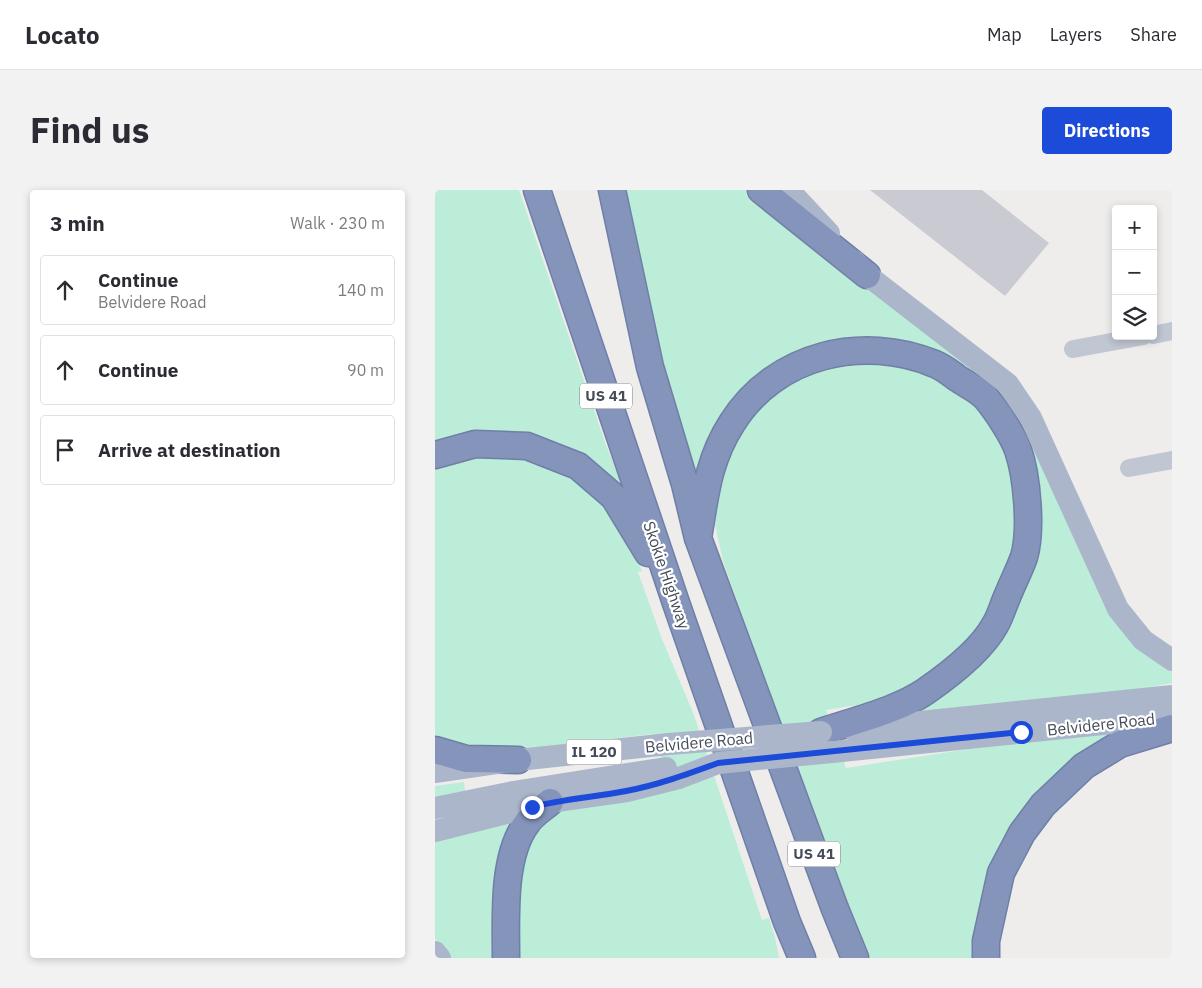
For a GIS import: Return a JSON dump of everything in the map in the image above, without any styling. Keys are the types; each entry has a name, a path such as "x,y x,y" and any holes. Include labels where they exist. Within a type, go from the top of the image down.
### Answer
{"highway":[{"name":"Skokie Highway","path":"537,190 676,603 787,922 802,958"},
{"name":"US 41","path":"612,190 650,367 685,484 698,538 835,909 855,958"},
{"path":"761,190 867,275"},
{"path":"698,538 711,466 720,442 733,420 757,392 779,376 807,360 827,354 854,350 881,350 908,355 937,365 977,391 984,396 1000,417 1018,448 1026,488 1028,516 1024,556 995,626 968,658 925,692 826,742"},
{"path":"435,455 475,444 527,446 578,466 614,497 676,603"},
{"path":"986,958 986,941 1001,873 1022,833 1043,805 1084,766 1098,757 1120,744 1172,728"},
{"path":"435,750 466,759 518,760"},
{"path":"506,958 509,870 513,850 528,820 550,802"},
{"path":"787,922 787,958"}],"main road":[{"path":"789,190 867,275 1008,384 1031,418 1118,609 1143,640 1172,660"},
{"name":"Belvidere Road","path":"435,808 513,792 676,773 826,742 1172,696"},
{"name":"Belvidere Road","path":"435,772 518,760 669,744 826,742 1172,717"},
{"path":"435,831 550,802 627,791 676,773"},
{"path":"435,952 440,958"}],"lane":[{"path":"1157,334 1172,331"},
{"path":"1073,349 1122,340"},
{"path":"1129,468 1172,460"}],"green space":[{"path":"435,190 519,190 606,445 646,544 593,468 435,446"},
{"path":"621,190 745,190 996,384 1020,418 1061,507 1172,671 1172,683 1102,696 880,719 1006,613 1026,466 949,363 791,358 698,483 673,421"},
{"path":"837,357 920,365 977,404 997,431 1013,473 1016,528 1011,557 991,607 961,647 924,679 885,698 864,704 826,710 846,768 962,750 1127,729 1056,775 1040,789 1008,832 975,958 865,958 812,817 723,561 714,520 717,473 759,398"},
{"path":"460,453 543,459 600,494 628,536 642,571 638,572 662,639 694,715 762,920 769,918 779,958 513,958 520,850 553,811 608,800 674,791 652,734 491,753 435,742 435,461"},
{"path":"464,782 465,791 435,797 435,786"},
{"path":"521,815 496,958 450,958 435,939 435,838"}],"building":[{"path":"870,190 982,190 1049,243 1005,296"}],"route":[{"path":"532,807 550,802 627,791 679,778 718,763 1021,732"}]}
